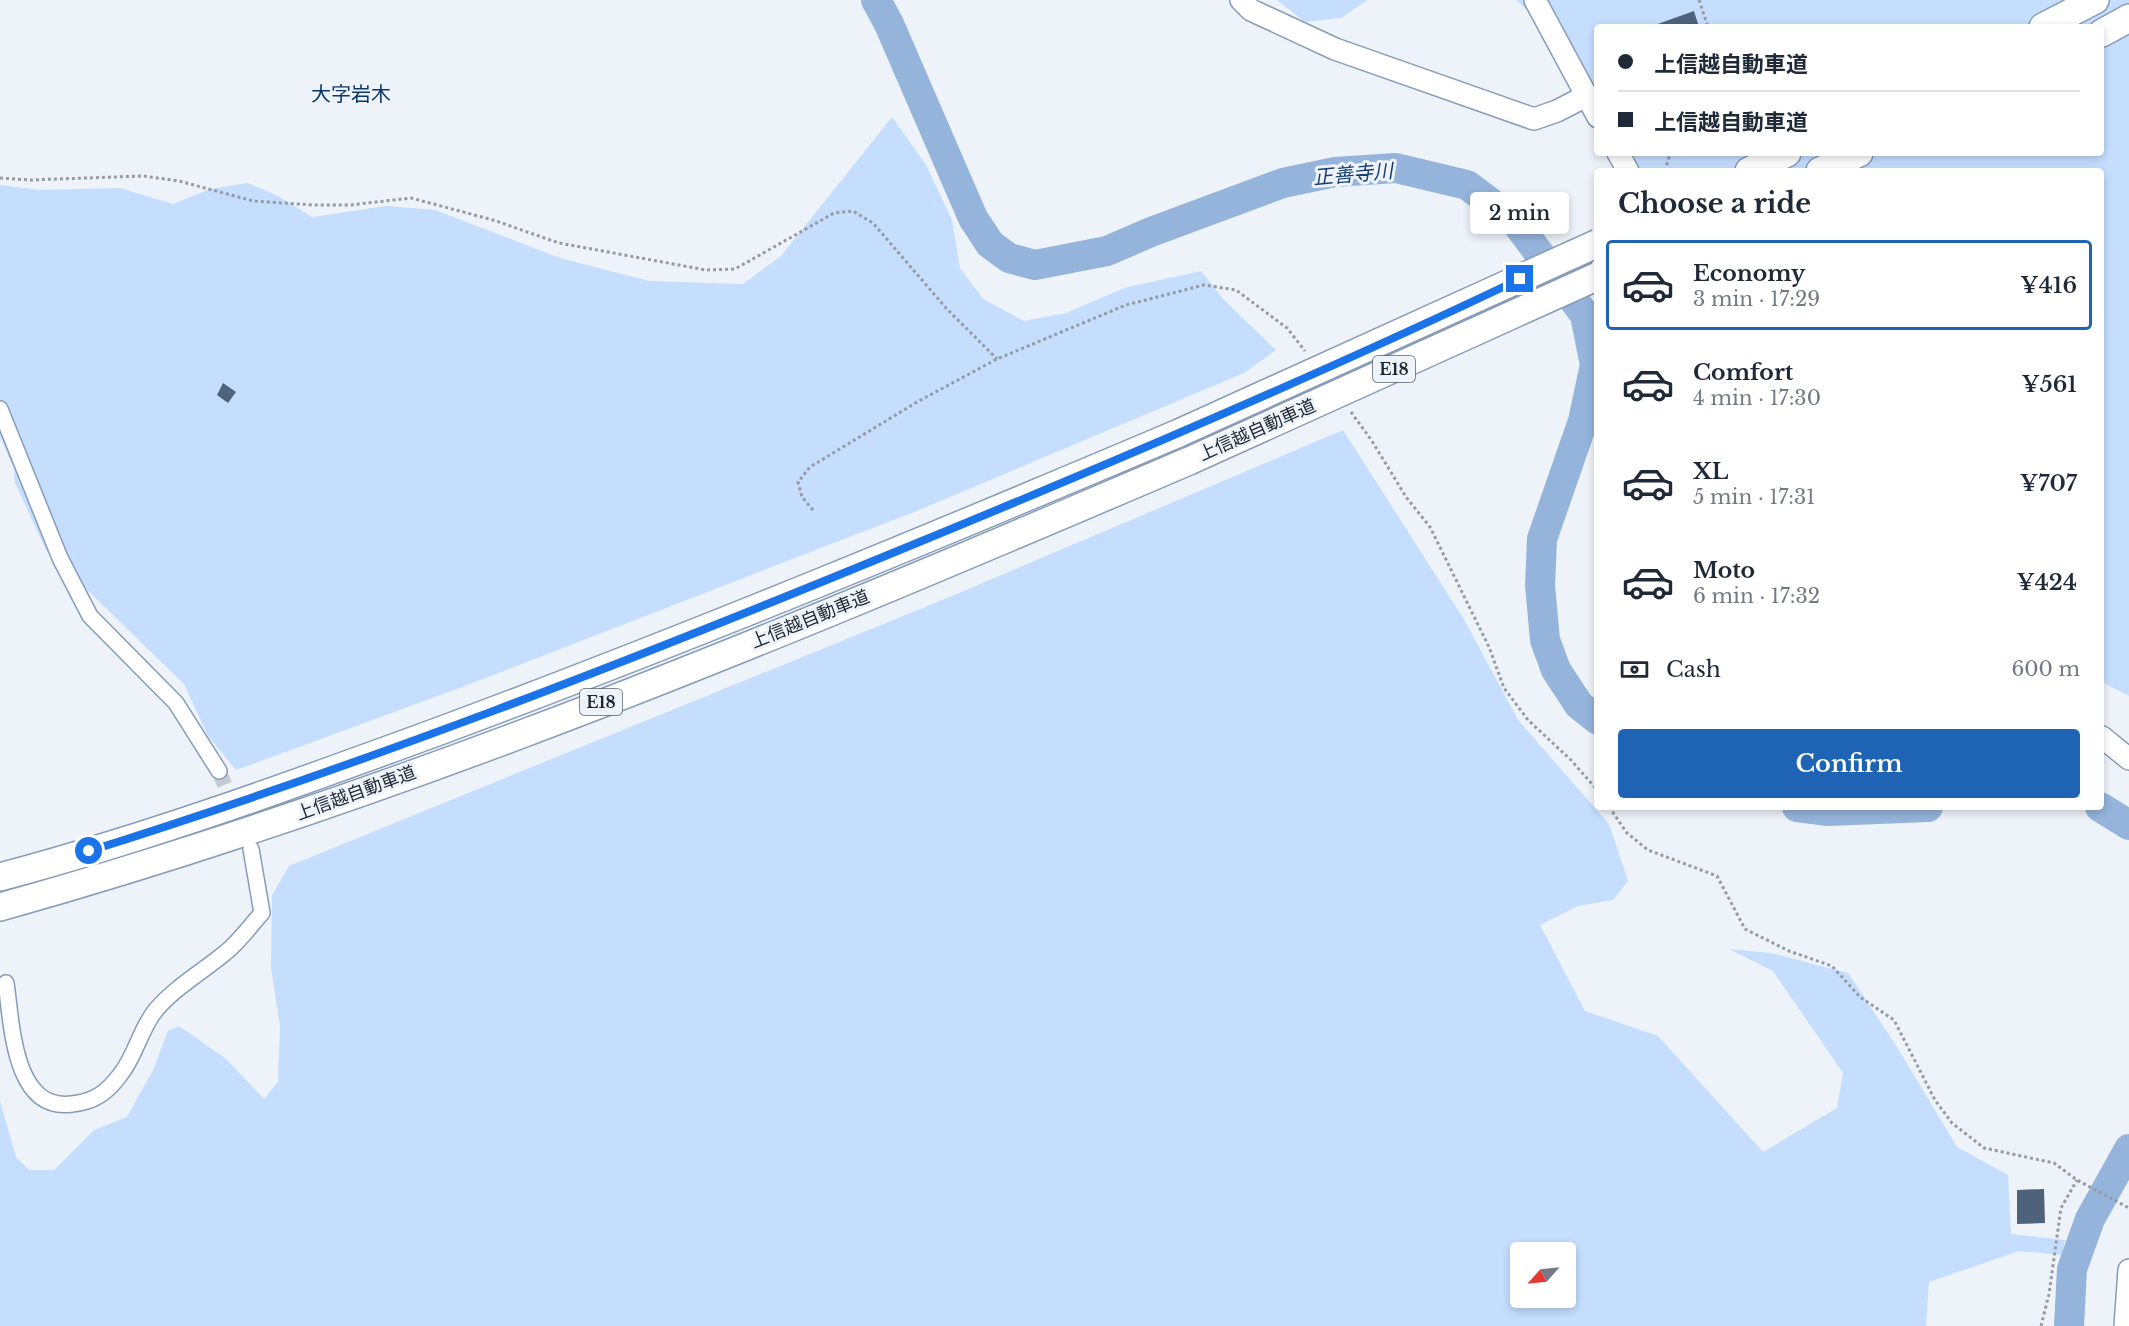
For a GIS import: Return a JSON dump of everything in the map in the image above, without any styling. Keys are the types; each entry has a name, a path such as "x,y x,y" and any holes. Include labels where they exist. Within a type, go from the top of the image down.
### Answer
{"highway":[{"path":"2049,24 2096,0"},
{"path":"2104,32 2129,18"},
{"path":"1755,168 1781,156"},
{"path":"1827,168 1853,156"},
{"name":"上信越自動車道","path":"0,877 176,824 343,766 563,685 802,590 1179,433 1594,245"},
{"name":"上信越自動車道","path":"0,907 186,852 349,796 560,718 817,617 1190,461 1594,278"}],"street":[{"path":"1241,0 1251,10 1335,49 1534,119 1557,111 1586,96"},
{"path":"1535,0 1594,110"},
{"path":"0,409 60,558 90,616 176,703 219,771"},
{"path":"2104,739 2129,759"},
{"path":"6,983 16,1052 26,1083 49,1103 66,1105 90,1102 107,1090 122,1074 154,1012 227,952 262,913 251,849"},
{"path":"2126,1326 2129,1270"}],"path":[{"path":"1699,0 1707,24"},
{"path":"0,178 30,180 143,176 179,181 253,201 313,205 350,205 411,198 493,220 559,243 706,270 735,269 834,213 853,211 873,223 946,308 997,359"},
{"path":"813,510 802,497 798,482 810,467 917,402 997,359 1126,305 1204,285 1236,290 1287,327 1308,356"},
{"path":"1344,403 1372,441 1406,497 1430,527 1490,646 1504,688 1528,720 1594,787"},
{"path":"1611,810 1627,832 1648,850 1717,876 1745,929 1790,951 1832,966 1860,997 1894,1020 1935,1100 1952,1123 1984,1148 2054,1163 2077,1180 2129,1208"},
{"path":"2041,1326 2049,1294 2061,1208 2077,1180"}],"shaded area":[{"path":"1277,0 1367,0 1341,18 1305,22"},
{"path":"1516,0 2129,0 2129,696 2104,683 2104,168 1631,168 1624,156 2104,156 2104,24 1594,24 1594,109 1536,19"},
{"path":"892,117 926,165 952,220 960,268 983,299 1024,321 1066,313 1124,288 1201,271 1224,300 1276,350 1244,373 919,510 462,687 236,770 208,736 184,684 46,550 15,483 14,469 0,437 0,185 41,190 120,188 173,204 210,189 248,183 278,196 312,217 386,206 435,210 560,258 649,281 743,284 781,256"},
{"path":"1343,430 1465,621 1518,720 1594,807 1594,810 1597,810 1609,824 1628,881 1613,900 1578,906 1540,925 1585,1011 1658,1036 1763,1152 1837,1108 1843,1073 1773,971 1729,949 1771,953 1848,973 1897,1047 1957,1147 2008,1175 2011,1234 2065,1240 2062,1255 2019,1251 1929,1282 1926,1326 0,1326 0,1101 16,1157 29,1170 54,1170 94,1130 127,1117 153,1070 168,1031 179,1026 226,1059 264,1099 278,1082 280,1026 271,968 272,895 289,866 952,596"}],"building":[{"path":"1694,11 1698,24 1658,24"},
{"path":"223,383 236,392 228,403 217,395"},
{"path":"2044,1189 2045,1223 2017,1224 2017,1190"}],"waterway":[{"name":"正善寺川","path":"876,0 889,24 973,218 990,244 1009,258 1035,265 1107,251 1151,232 1283,183 1335,172 1396,168 1467,185 1515,221 1585,315 1594,360"},
{"name":"正善寺川","path":"1594,370 1583,421 1542,539 1540,585 1545,640 1556,670 1579,705 1594,717"},
{"name":"正善寺川","path":"2104,809 2129,825"},
{"name":"正善寺川","path":"1820,810 1853,810"},
{"name":"正善寺川","path":"2069,1326 2072,1269 2090,1219 2129,1149"}],"tunnel":[{"path":"219,771 246,838"}],"district":[{"name":"大字岩木","path":"351,94"}],"route":[{"path":"89,851 176,824 343,766 563,685 792,594 1179,433 1520,279"}]}
